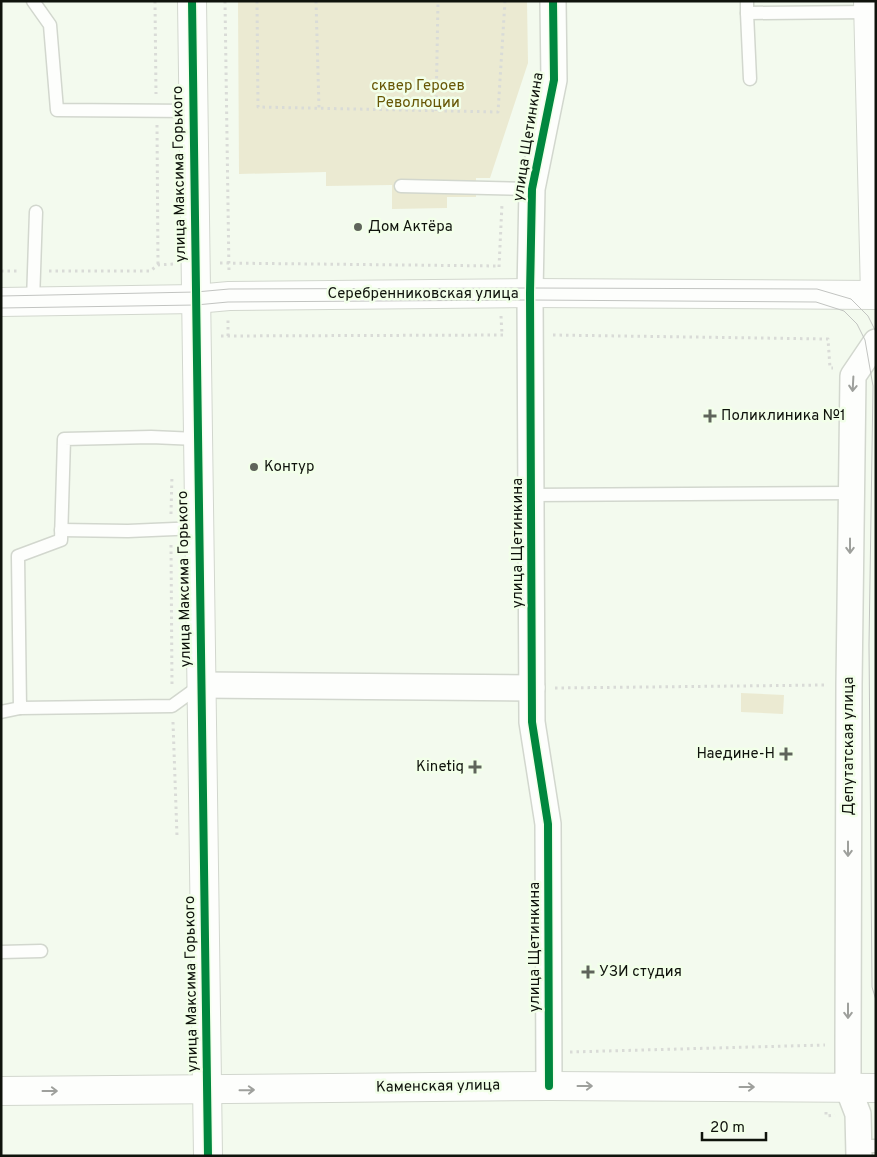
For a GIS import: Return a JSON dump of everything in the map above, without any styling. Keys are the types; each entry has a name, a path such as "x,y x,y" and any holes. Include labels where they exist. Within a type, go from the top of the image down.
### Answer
{"street":[{"name":"улица Максима Горького","path":"192,1 208,1156"},
{"name":"улица Щетинкина","path":"549,1086 548,824 532,722 530,294 532,189 554,80 553,1"},
{"path":"868,7 876,304"},
{"name":"Серебренниковская улица","path":"1,302 196,299 229,296 530,294 875,295"},
{"name":"Депутатская улица","path":"865,1149 858,1114 837,1088 849,685 853,376 876,342"},
{"path":"201,685 532,688"},
{"name":"Каменская улица","path":"1,1091 549,1086 876,1088"}],"lane":[{"path":"33,1 50,25 57,110 193,111"},
{"path":"750,79 747,7 868,7"},
{"path":"401,186 532,189"},
{"path":"33,301 36,212"},
{"path":"20,708 18,556 61,540 64,440 151,437 197,439"},
{"path":"531,495 851,494"},
{"path":"62,530 128,531 198,528"},
{"path":"1,712 20,708 172,706 201,685"},
{"path":"1,952 41,951"}],"path":[{"path":"1,271 150,271 158,265 155,1"},
{"path":"225,1 229,263 499,266"},
{"path":"257,1 258,107 498,112 505,1"},
{"path":"316,1 319,108"},
{"path":"436,111 438,1"},
{"path":"532,688 849,685"},
{"path":"576,1052 825,1045 837,1088 826,1116"}],"green space":[{"name":"сквер Героев Революции","path":"238,1 527,1 528,63 490,178 476,178 476,197 447,197 447,208 392,209 392,185 326,186 326,172 239,174"},
{"path":"741,693 784,695 783,714 741,712"}],"tram line":[{"path":"1,296 196,292 229,289 817,289 851,299 868,316 876,332"},
{"path":"1,308 196,305 228,302 530,300 816,302 844,311 857,324 865,340 873,386 869,645 872,987 876,1000"}],"cycle path":[{"path":"192,1 208,1156"},
{"path":"549,1086 548,824 532,722 530,293 532,189 554,80 553,1"}],"place":[{"name":"Дом Актёра","path":"358,227"},
{"name":"Поликлиника №1","path":"710,416"},
{"name":"Контур","path":"254,467"},
{"name":"Наедине-Н","path":"786,754"},
{"name":"Kinetiq","path":"475,767"},
{"name":"УЗИ студия","path":"588,972"}]}
